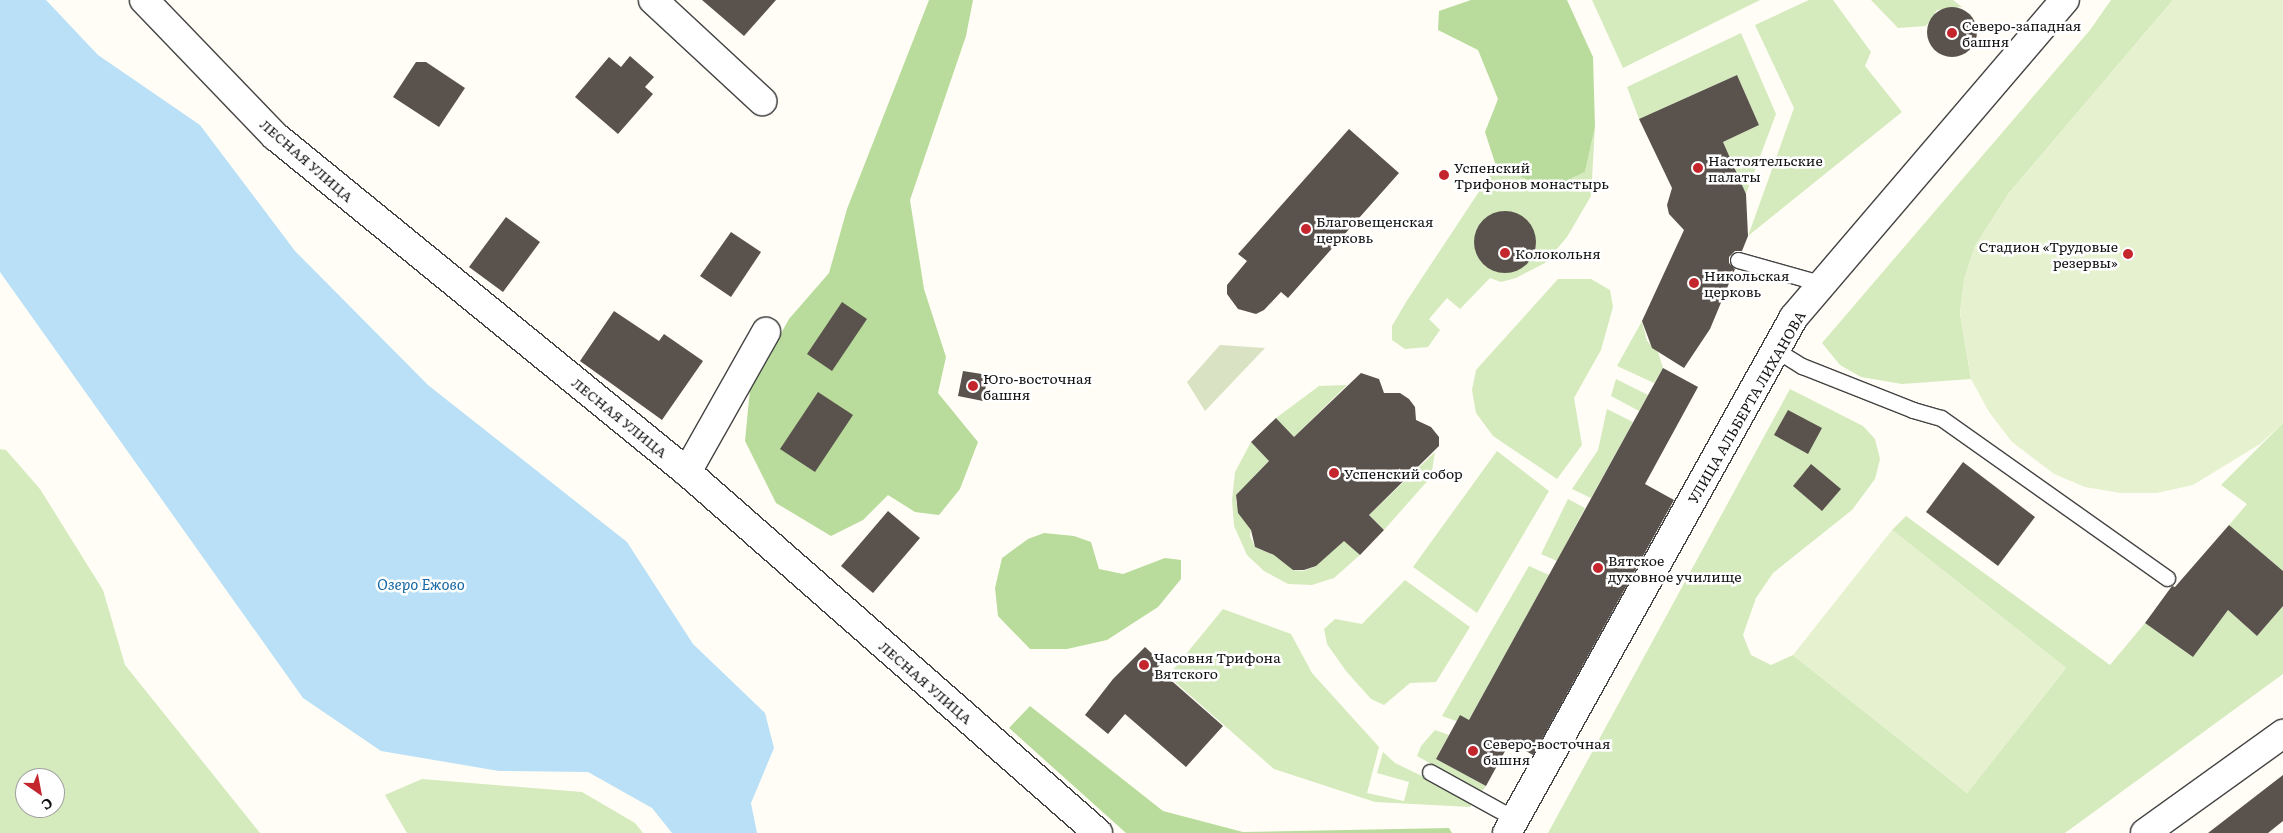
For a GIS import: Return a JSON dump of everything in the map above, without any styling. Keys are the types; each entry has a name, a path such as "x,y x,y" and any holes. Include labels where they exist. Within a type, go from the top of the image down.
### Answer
{"street":[{"name":"ЛЕСНАЯ УЛИЦА","path":"144,0 276,136 687,472 1098,833"},
{"path":"663,3 762,101"},
{"name":"УЛИЦА АЛЬБЕРТА ЛИХАНОВА","path":"1511,826 1794,317 1820,283 2054,4"},
{"path":"687,472 766,332"},
{"path":"2145,833 2283,734"}],"lane":[{"path":"1738,260 1820,283"},
{"path":"1776,350 1802,366 1913,410 1941,418 2167,578"},
{"path":"1430,772 1511,826"}],"green space":[{"path":"929,0 973,0 966,36 910,200 924,289 946,357 938,393 978,442 960,489 939,515 915,512 888,495 863,520 831,536 776,503 745,441 750,389 789,319 829,273 847,209"},
{"path":"1471,0 1567,0 1593,57 1595,127 1585,172 1549,189 1496,166 1485,132 1498,99 1478,50 1438,30 1439,11"},
{"path":"1592,0 1760,0 1623,68"},
{"path":"1809,0 1833,0 1871,52 1865,66 1902,112 1748,236 1794,108 1755,25"},
{"path":"1871,0 1953,0 1962,7 1937,10 1926,26 1898,28"},
{"path":"2111,0 2173,0 2009,193 1975,246 1964,280 1960,313 1971,379 1902,384 1861,377 1840,365 1822,343 2090,30"},
{"name":"Стадион «Трудовые резервы»","path":"2173,0 2283,0 2283,423 2260,444 2193,485 2157,493 2120,493 2085,487 2054,474 2012,442 1989,412 1971,379 1960,313 1964,280 1975,246 2009,193"},
{"path":"1741,33 1776,114 1746,194 1723,142 1759,125 1737,75 1639,119 1627,87"},
{"path":"1595,127 1591,196 1567,237 1545,263 1516,278 1501,282 1490,278 1460,309 1447,298 1429,319 1440,330 1428,347 1405,349 1392,340 1392,326 1406,302 1496,166 1549,189 1585,172"},
{"path":"1558,279 1591,279 1610,290 1613,307 1601,350 1574,398 1582,445 1557,479 1493,436 1476,413 1472,390 1476,370"},
{"path":"1642,321 1647,341 1658,352 1663,368 1654,383 1617,366"},
{"path":"1220,345 1265,348 1205,411 1187,382"},
{"path":"1616,379 1648,395 1639,411 1611,396"},
{"path":"1347,385 1294,437 1276,418 1319,386"},
{"path":"1790,389 1863,426 1875,439 1880,459 1875,479 1852,510 1773,573 1756,598 1743,635 1751,655 1771,665 1793,655 1967,793 2066,668 1892,530 1906,516 2110,665 2145,623 2193,657 2228,610 2257,636 2283,606 2283,674 2065,833 1548,833"},
{"path":"1607,409 1633,422 1591,498 1572,489 1598,450"},
{"path":"2283,423 2283,571 2229,525 2247,504 2221,485"},
{"path":"1251,442 1269,461 1236,495 1236,502 1243,519 1252,522 1250,536 1255,547 1273,555 1283,552 1293,570 1304,571 1316,566 1344,540 1360,555 1334,578 1312,585 1288,584 1264,571 1247,555 1234,526 1232,500 1235,472"},
{"path":"0,449 6,450 40,489 103,590 125,665 260,833 0,833"},
{"path":"1497,451 1549,491 1477,613 1413,567"},
{"path":"1435,452 1431,477 1384,530 1369,515"},
{"path":"1568,499 1585,508 1557,561 1541,554"},
{"path":"1892,530 2066,668 1967,793 1793,655"},
{"path":"1044,533 1074,536 1091,542 1099,569 1123,574 1165,558 1181,560 1181,579 1158,607 1107,640 1067,649 1030,649 998,616 995,588 1002,558 1028,539"},
{"path":"1529,566 1549,575 1469,720 1456,721 1442,716"},
{"path":"1405,580 1470,627 1436,682 1410,683 1384,705 1371,699 1346,671 1327,644 1324,629 1335,619 1362,624"},
{"path":"1223,609 1291,634 1312,673 1379,747 1367,793 1404,801 1409,782 1377,773 1383,752 1395,763 1426,778 1433,765 1417,756 1421,746 1435,730 1449,735 1436,759 1486,786 1470,807 1375,802 1274,769 1168,676"},
{"path":"1030,706 1163,811 1243,832 1449,828 1452,833 1126,833 1009,728"},
{"path":"422,779 582,792 635,823 643,833 407,833 385,795"}],"water":[{"name":"Озеро Ежово","path":"0,0 46,0 98,55 200,125 295,251 428,385 627,542 693,644 765,713 774,748 751,803 757,833 672,833 652,808 588,772 499,771 381,751 303,698 0,272"}],"building":[{"path":"702,0 776,0 744,36"},
{"name":"Северо-западная башня","path":"1947,7 1957,7 1970,14 1977,27 1977,37 1970,50 1957,57 1947,57 1938,53 1931,46 1927,37 1927,27 1931,18 1938,11"},
{"path":"630,56 654,77 645,87 653,94 618,134 575,97 609,57 621,67"},
{"path":"416,62 426,62 465,88 439,127 393,97"},
{"path":"1737,75 1759,125 1723,142 1746,194 1748,236 1742,251 1735,251 1729,257 1729,263 1735,269 1710,329 1684,368 1652,348 1642,321 1684,230 1669,214 1667,205 1672,188 1639,119"},
{"name":"Благовещенская церковь","path":"1349,129 1399,173 1288,298 1281,292 1264,310 1256,314 1238,309 1227,294 1227,285 1247,261 1238,254"},
{"name":"Колокольня","path":"1505,211 1517,213 1527,220 1534,230 1536,242 1534,254 1527,264 1517,271 1505,273 1493,271 1483,264 1476,254 1474,242 1476,230 1483,220 1493,213"},
{"path":"506,217 540,242 503,292 469,267"},
{"path":"731,232 761,252 731,297 700,276"},
{"path":"842,302 867,319 832,371 807,354"},
{"path":"614,311 659,341 664,334 703,361 662,420 580,361"},
{"name":"Вятское духовное училище","path":"1663,368 1698,387 1645,484 1674,500 1533,755 1510,742 1486,786 1436,759 1460,715 1469,720"},
{"name":"Юго-восточная башня","path":"963,371 988,375 983,401 958,396"},
{"name":"Успенский собор","path":"1361,373 1379,379 1384,393 1400,393 1409,399 1415,407 1416,420 1431,427 1439,437 1439,446 1369,515 1384,530 1360,555 1344,541 1316,566 1304,570 1293,570 1274,555 1255,547 1251,530 1238,513 1236,495 1269,461 1251,442 1276,418 1294,437"},
{"path":"818,392 853,415 815,472 780,449"},
{"path":"1788,410 1822,428 1808,454 1774,435"},
{"path":"1963,462 2035,517 1998,566 1926,512"},
{"path":"1811,464 1841,489 1822,511 1793,486"},
{"path":"888,511 920,538 873,593 841,566"},
{"path":"2229,525 2283,571 2283,606 2257,636 2228,610 2193,657 2145,623 2172,586 2175,587"},
{"path":"1145,647 1162,663 1157,668 1223,726 1186,767 1125,714 1108,734 1085,715 1113,679"},
{"path":"2283,775 2283,821 2268,833 2208,833"}],"place":[{"name":"Северо-западная башня","path":"1952,33"},
{"name":"Настоятельские палаты","path":"1698,168"},
{"name":"Успенский Трифонов монастырь","path":"1444,175"},
{"name":"Благовещенская церковь","path":"1306,229"},
{"name":"Колокольня","path":"1505,253"},
{"name":"Стадион «Трудовые резервы»","path":"2128,254"},
{"name":"Никольская церковь","path":"1694,283"},
{"name":"Юго-восточная башня","path":"973,386"},
{"name":"Успенский собор","path":"1334,473"},
{"name":"Вятское духовное училище","path":"1598,568"},
{"name":"Часовня Трифона Вятского","path":"1144,665"},
{"name":"Северо-восточная башня","path":"1473,751"}]}
